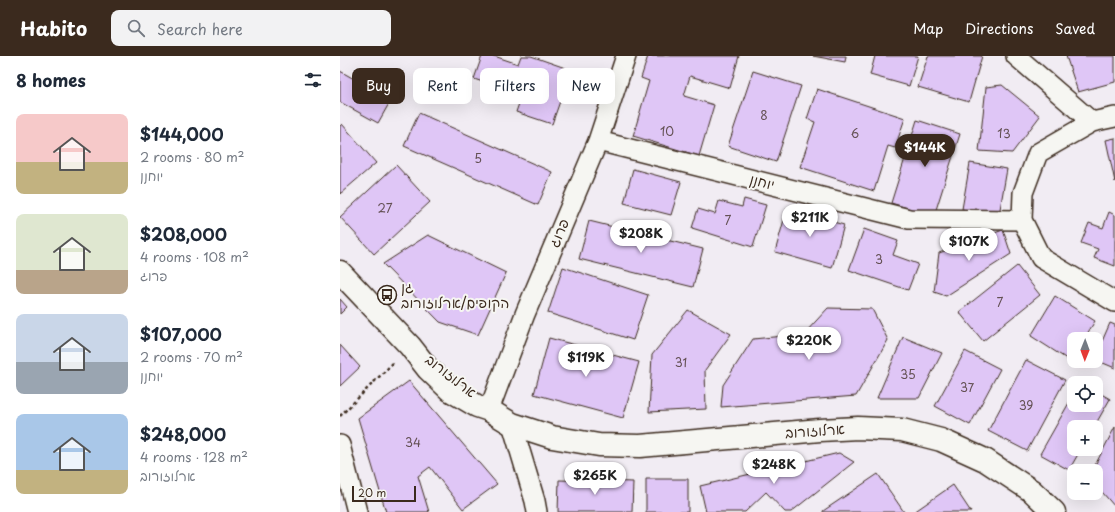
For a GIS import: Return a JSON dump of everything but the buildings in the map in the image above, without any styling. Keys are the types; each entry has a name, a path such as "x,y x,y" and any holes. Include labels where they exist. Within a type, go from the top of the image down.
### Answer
{"street":[{"name":"פרוג","path":"489,410 525,314 598,141 626,56"},
{"path":"1016,56 1092,122"},
{"path":"1115,117 1092,122 1038,153 1023,193 1022,220 1041,258 1115,302"},
{"name":"יוחנן","path":"598,141 909,219 1022,220"},
{"name":"ארלוזורוב","path":"340,272 410,346 428,369 450,390 477,406 489,410 512,424 552,437 599,445 640,446 858,428 902,430 941,440 985,460 1032,491 1054,512"},
{"path":"512,424 537,512"},
{"path":"340,445 357,512"}],"path":[{"path":"340,416 410,346"}],"place":[{"name":"גן הקופים/ארלוזורוב","path":"387,295"}]}
